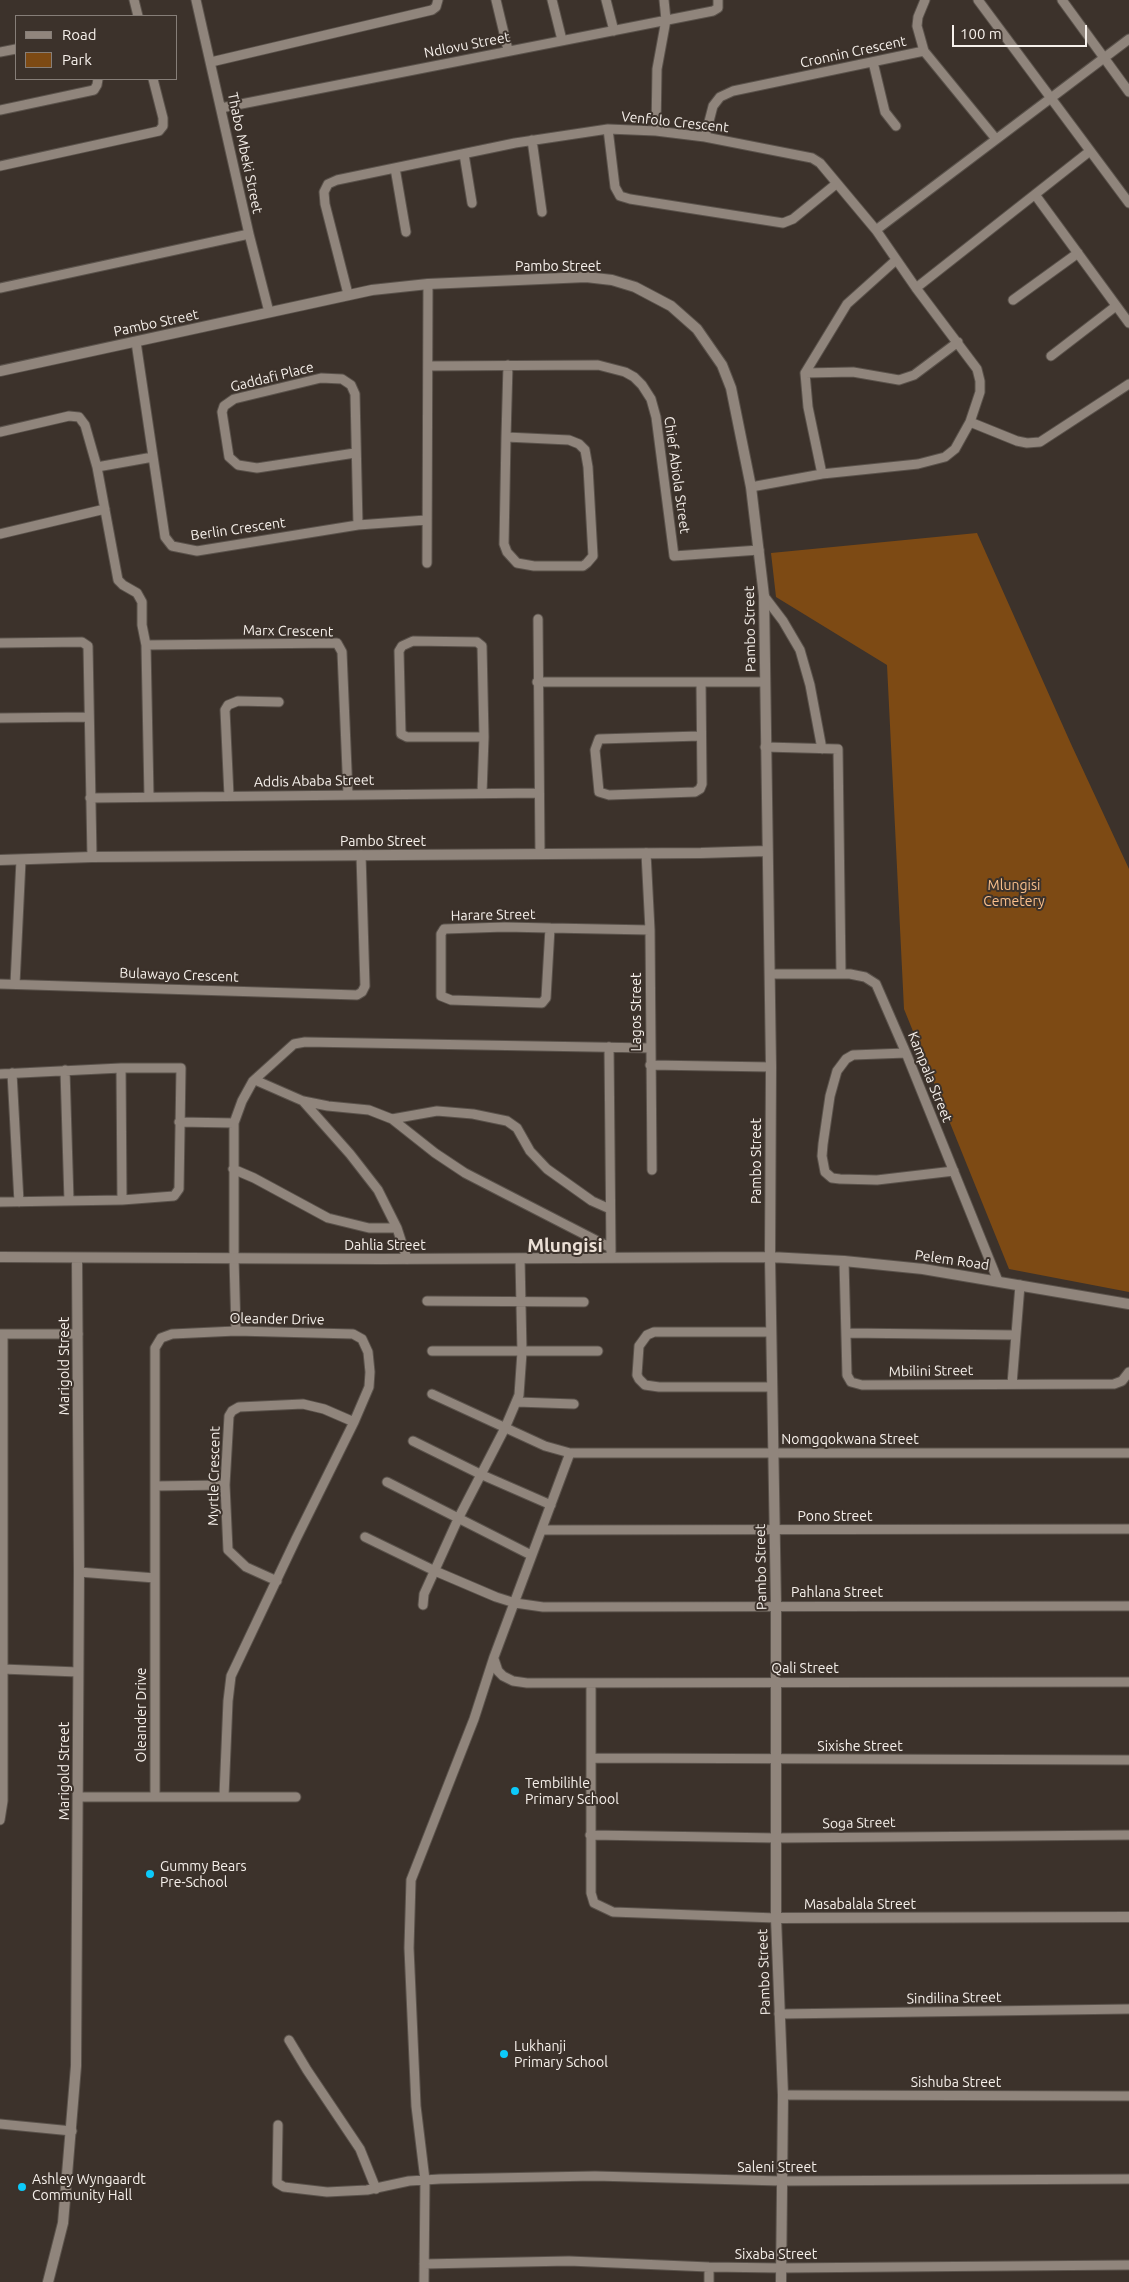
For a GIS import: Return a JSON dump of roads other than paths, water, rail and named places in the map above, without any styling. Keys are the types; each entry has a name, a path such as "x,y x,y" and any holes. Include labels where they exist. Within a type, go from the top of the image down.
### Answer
{"street":[{"path":"134,0 138,15"},
{"name":"Thabo Mbeki Street","path":"196,0 249,234 269,312"},
{"path":"496,0 508,50"},
{"path":"552,0 562,40"},
{"path":"606,0 614,31"},
{"path":"656,131 657,69 666,20 664,0"},
{"path":"924,51 917,26 925,0"},
{"path":"978,0 1129,203"},
{"path":"1062,0 1129,92"},
{"path":"210,62 432,10 438,1"},
{"name":"Ndlovu Street","path":"221,108 713,11 718,4"},
{"path":"876,230 1129,39"},
{"path":"0,52 15,49"},
{"name":"Cronnin Crescent","path":"705,137 713,106 720,97 733,91 924,51 996,139"},
{"path":"873,62 885,112 896,126"},
{"path":"0,110 94,90 98,80"},
{"path":"0,166 160,131 163,126 163,118 153,80"},
{"path":"608,129 615,187 620,196 630,199 783,223 793,220 836,184"},
{"name":"Venfolo Crescent","path":"348,294 325,204 324,192 328,184 395,168 532,140 608,129 656,131 705,137 812,158 820,163 876,230 916,288 958,342 980,375 980,392 970,422 955,449 950,454 937,460 822,474 751,487"},
{"path":"532,140 542,212"},
{"path":"916,288 1036,196 1090,151"},
{"path":"464,154 472,204"},
{"path":"395,168 406,232"},
{"path":"1036,196 1129,323"},
{"path":"0,288 249,234"},
{"path":"1013,300 1078,253"},
{"path":"822,474 808,407 805,373 847,304 896,260"},
{"name":"Pambo Street","path":"0,371 348,294 428,284 586,277 612,280 635,287 671,306 697,329 722,365 731,388 751,487 764,596 771,1067 772,1453 776,1606 776,1918 783,2096 781,2282"},
{"path":"427,563 428,284"},
{"path":"1051,356 1116,306"},
{"name":"Berlin Crescent","path":"136,342 165,537 177,549 197,551 358,525 426,520"},
{"path":"805,373 853,372 899,380 914,375 958,342"},
{"path":"506,437 569,440 579,444 585,450 588,467 592,556 587,564 583,566 534,566 517,563 507,552 504,544 506,437 508,365"},
{"name":"Chief Abiola Street","path":"429,366 598,365 617,369 634,377 651,399 656,417 674,556 759,550"},
{"name":"Gaddafi Place","path":"355,453 257,468 238,465 229,457 222,412 224,406 234,399 284,385 321,378 342,379 352,385 355,394 358,525"},
{"path":"970,422 1027,444 1040,442 1129,384"},
{"path":"0,432 75,416 82,420 85,425 97,467 118,580 122,586 137,593 141,599 146,645 149,797"},
{"path":"97,467 153,457"},
{"path":"0,534 105,509"},
{"path":"764,596 783,620 800,650 810,685 822,748"},
{"path":"538,620 537,682 540,854"},
{"path":"482,792 484,738 482,646 476,642 413,641 402,646 399,651 400,730 402,734 407,737 484,738"},
{"path":"0,643 82,642 87,644 92,857"},
{"name":"Marx Crescent","path":"146,645 337,643 342,652 348,794"},
{"path":"537,682 765,682"},
{"path":"700,736 599,739 595,750 599,792 609,795 698,791 702,784 700,736 701,682"},
{"path":"229,796 225,710 228,705 238,701 280,702"},
{"path":"0,718 89,717"},
{"path":"765,747 838,749 841,974"},
{"name":"Addis Ababa Street","path":"90,798 482,792 539,793"},
{"name":"Pambo Street","path":"0,860 92,857 646,854 767,851"},
{"name":"Lagos Street","path":"646,854 650,930 652,1170"},
{"name":"Bulawayo Crescent","path":"0,984 357,995 362,992 365,986 361,855"},
{"path":"15,984 20,860"},
{"name":"Harare Street","path":"550,928 546,998 542,1002 538,1004 451,1000 441,996 441,934 444,929 550,928 650,930"},
{"name":"Kampala Street","path":"770,974 841,974 865,977 876,984 906,1053 998,1281"},
{"path":"236,1331 234,1123 245,1095 255,1080 275,1060 299,1043 650,1048"},
{"path":"609,1047 611,1253"},
{"path":"906,1053 853,1055 846,1059 837,1071 830,1096 823,1144 822,1156 825,1172 832,1178 877,1180 954,1171"},
{"path":"650,1065 771,1067"},
{"path":"121,1068 122,1200"},
{"path":"0,1074 121,1068 181,1068 179,1189 176,1194 170,1198 0,1202"},
{"path":"65,1070 70,1201"},
{"path":"12,1073 19,1202"},
{"path":"255,1080 303,1101 328,1106 369,1110 392,1119 435,1153 465,1173 611,1253"},
{"path":"303,1101 372,1182 397,1228 407,1259"},
{"path":"392,1119 436,1111 474,1114 508,1121 517,1128 534,1156 547,1169 592,1201 610,1209"},
{"path":"179,1122 234,1123"},
{"path":"233,1169 254,1178 328,1218 369,1228 397,1228"},
{"name":"Dahlia Street","path":"0,1257 520,1259 611,1253 770,1257"},
{"name":"Pelem Road","path":"770,1257 844,1261 923,1269 1129,1304"},
{"name":"Marigold Street","path":"48,2282 63,2223 76,2066 79,1572 77,1258"},
{"path":"423,1605 424,1594 458,1518 517,1402 520,1388 522,1352 520,1259"},
{"name":"Mbilini Street","path":"844,1261 847,1375 848,1379 856,1384 1114,1384 1122,1381 1129,1372"},
{"path":"1012,1384 1014,1335 1020,1284"},
{"path":"427,1301 584,1302"},
{"name":"Oleander Drive","path":"155,1796 155,1348 158,1342 172,1334 236,1331 359,1336 368,1352 370,1372 366,1397 296,1538 234,1668 229,1684 224,1796"},
{"path":"771,1332 654,1332 647,1335 639,1346 637,1375 638,1379 644,1384 659,1387 772,1387"},
{"path":"846,1333 1014,1335"},
{"path":"0,1820 3,1801 1,1334 78,1334"},
{"path":"432,1351 598,1351"},
{"name":"Nomgqokwana Street","path":"432,1394 552,1449 570,1453 1129,1452"},
{"path":"517,1402 574,1404"},
{"name":"Myrtle Crescent","path":"277,1581 246,1567 228,1550 225,1486 229,1416 232,1411 240,1407 303,1404 324,1409 354,1422"},
{"path":"413,1441 480,1474 552,1505"},
{"path":"424,2282 426,2180 416,2106 409,1948 409,1890 426,1838 474,1719 494,1657 570,1453"},
{"path":"387,1482 531,1555"},
{"path":"156,1486 225,1486"},
{"name":"Pono Street","path":"542,1530 1129,1530"},
{"name":"Pahlana Street","path":"365,1536 435,1571 515,1603 543,1607 1129,1606"},
{"path":"79,1572 156,1578"},
{"name":"Qali Street","path":"494,1657 498,1671 513,1681 591,1684 1129,1682"},
{"path":"2,1670 78,1672"},
{"path":"590,1835 591,1684"},
{"name":"Sixishe Street","path":"591,1758 1129,1760"},
{"path":"78,1797 296,1797"},
{"name":"Soga Street","path":"590,1835 777,1838 1129,1835"},
{"name":"Masabalala Street","path":"590,1835 591,1893 594,1903 613,1912 776,1918 1129,1917"},
{"name":"Sindilina Street","path":"779,2014 1129,2009"},
{"path":"289,2040 360,2149 376,2189"},
{"name":"Sishuba Street","path":"783,2096 1129,2096"},
{"path":"0,2124 72,2131"},
{"name":"Saleni Street","path":"278,2125 277,2183 280,2186 327,2192 376,2189 409,2181 595,2176 782,2181 1129,2179"},
{"name":"Sixaba Street","path":"424,2264 569,2260 709,2267 781,2268 1129,2265"},
{"path":"709,2267 709,2282"}],"place":[{"name":"Tembilihle Primary School","path":"515,1791"},
{"name":"Gummy Bears Pre-School","path":"150,1874"},
{"name":"Lukhanji Primary School","path":"504,2054"},
{"name":"Ashley Wyngaardt Community Hall","path":"22,2187"}],"district":[{"name":"Mlungisi","path":"565,1246"}],"park label":[{"name":"Mlungisi Cemetery","path":"1014,894"}]}
